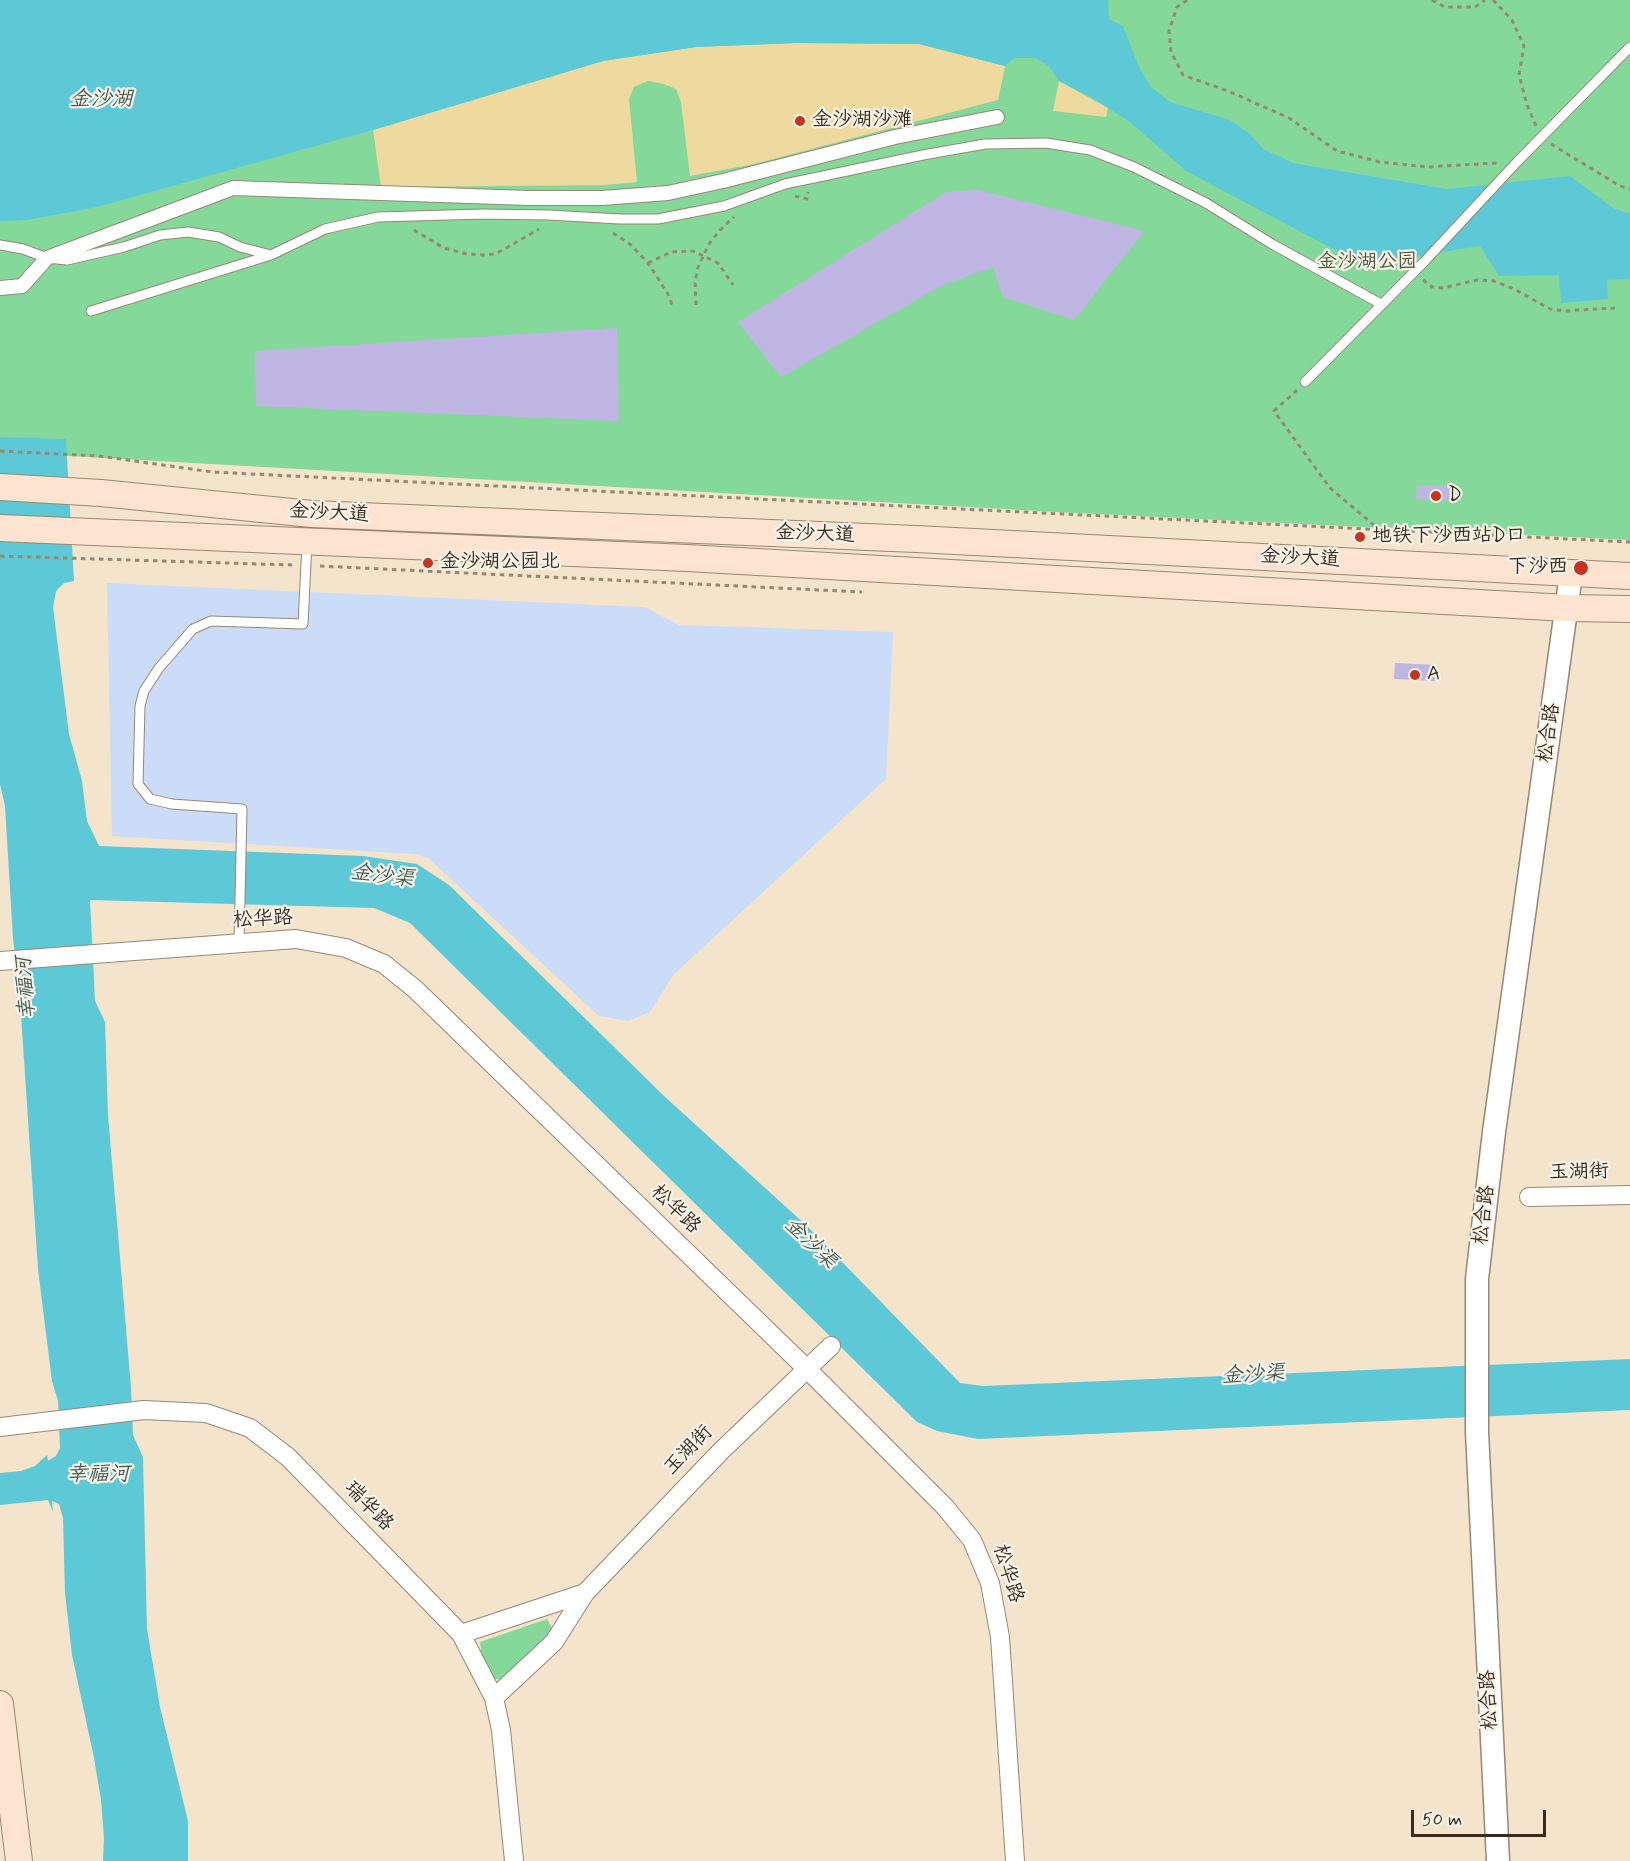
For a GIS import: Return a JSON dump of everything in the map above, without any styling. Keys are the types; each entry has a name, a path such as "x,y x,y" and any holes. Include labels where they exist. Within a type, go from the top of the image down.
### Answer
{"main road":[{"name":"金沙大道","path":"0,487 312,514 916,539 1630,576"},
{"name":"金沙大道","path":"0,528 102,534 306,553 914,570 1567,608 1630,609"},
{"path":"0,1704 19,1861"}],"street":[{"path":"0,288 22,286 47,258 233,188 529,198 602,198 668,192 723,181 884,140 997,117"},
{"name":"松合路","path":"1498,1861 1477,1432 1477,1279 1494,1132 1571,574"},
{"name":"松华路","path":"0,961 296,939 346,948 384,964 415,989 807,1369 945,1507 972,1540 990,1583 1000,1636 1015,1861"},
{"name":"玉湖街","path":"1529,1197 1630,1195"},
{"name":"玉湖街","path":"494,1698 554,1642 585,1593 721,1450 831,1346"},
{"name":"瑞华路","path":"0,1427 144,1410 206,1413 250,1428 288,1457 460,1634 494,1698 501,1730 514,1861"},
{"name":"玉湖街","path":"460,1634 585,1593"}],"lane":[{"path":"1305,382 1424,262 1517,162 1630,47"},
{"path":"91,311 271,255 325,229 378,217 483,214 658,219 724,206 785,184 923,155 985,144 1046,143 1090,150 1134,166 1206,203 1272,244 1381,304"},
{"path":"0,245 23,249 47,258 67,260 160,235 188,232 219,237 240,247 271,255"},
{"path":"239,943 242,809 172,804 150,799 138,784 137,746 140,706 144,691 159,669 193,629 211,621 303,624 306,553"}],"path":[{"path":"1187,0 1177,8 1169,31 1171,52 1183,75 1228,91 1289,118 1337,151 1380,162 1427,167 1517,162"},
{"path":"1432,0 1445,7 1475,6 1485,0"},
{"path":"1493,0 1512,20 1524,46 1519,75 1527,105 1541,138 1612,181 1630,189"},
{"path":"789,196 807,199 809,180"},
{"path":"696,304 695,282 698,267 709,244 737,214"},
{"path":"405,216 413,230 444,248 467,254 494,254 543,227"},
{"path":"606,230 632,245 648,263 668,294 673,307"},
{"path":"648,263 671,252 681,250 704,255 718,263 733,285"},
{"path":"1414,272 1432,287 1443,288 1477,280 1494,281 1550,309 1564,311 1615,308"},
{"path":"1305,382 1274,411 1330,488 1378,530 1413,565"},
{"path":"0,451 99,456 212,472 1630,542"},
{"path":"0,556 103,559 306,553 863,592"}],"shaded area":[{"path":"107,583 644,607 679,625 893,632 886,779 674,974 650,1012 628,1021 599,1016 428,858 414,854 112,836"}],"green space":[{"name":"金沙湖公园","path":"0,0 1630,0 1630,540 1056,512 0,452"},
{"path":"547,1619 553,1630 504,1679 495,1679 482,1659 480,1642"}],"sand":[{"name":"金沙湖沙滩","path":"796,43 919,44 1005,66 998,100 754,164 690,176 681,102 676,89 648,81 634,87 629,99 637,182 605,185 381,187 373,130 603,61 696,47"},
{"path":"1059,81 1108,108 1106,117 1053,111"}],"water":[{"name":"金沙湖","path":"0,0 1108,0 1109,19 1123,26 1139,67 1150,86 1170,102 1230,120 1251,135 1263,149 1293,163 1447,189 1570,176 1613,208 1630,214 1630,279 1607,280 1608,299 1561,303 1559,275 1499,276 1480,246 1367,267 1186,171 1130,122 1096,100 1059,81 1049,66 1035,58 1014,58 1005,66 919,44 796,43 696,47 603,61 373,130 97,207 27,220 0,221"},
{"path":"0,437 66,439 74,581 64,583 56,591 53,607 69,734 82,781 87,821 99,846 363,856 417,864 449,885 664,1096 808,1227 960,1383 983,1386 1630,1359 1630,1410 978,1439 937,1431 917,1422 410,923 374,908 90,900 95,1001 105,1022 108,1115 133,1435 143,1457 147,1629 160,1707 188,1821 188,1861 103,1861 101,1800 72,1655 65,1593 63,1518 59,1504 52,1501 53,1512 48,1500 0,1505 0,1473 21,1471 35,1466 47,1455 48,1461 56,1456 60,1448 58,1401 52,1381 38,1269 5,806 0,784"}],"building":[{"path":"978,190 1144,231 1074,320 1003,297 993,267 941,286 781,377 738,322 946,192"},
{"path":"617,328 619,421 256,406 255,351"},
{"name":"D","path":"1417,485 1455,486 1455,501 1416,499"},
{"name":"A","path":"1395,663 1436,665 1435,681 1394,679"}],"place":[{"name":"金沙湖沙滩","path":"800,121"},
{"name":"D","path":"1436,496"},
{"name":"地铁下沙西站D口","path":"1360,537"},
{"name":"金沙湖公园北","path":"428,563"},
{"name":"下沙西","path":"1581,568"},
{"name":"A","path":"1415,675"}],"water label":[{"name":"金沙渠","path":"382,877"},
{"name":"幸福河","path":"27,988"},
{"name":"金沙渠","path":"810,1244"},
{"name":"金沙渠","path":"1253,1376"},
{"name":"幸福河","path":"98,1476"}]}
